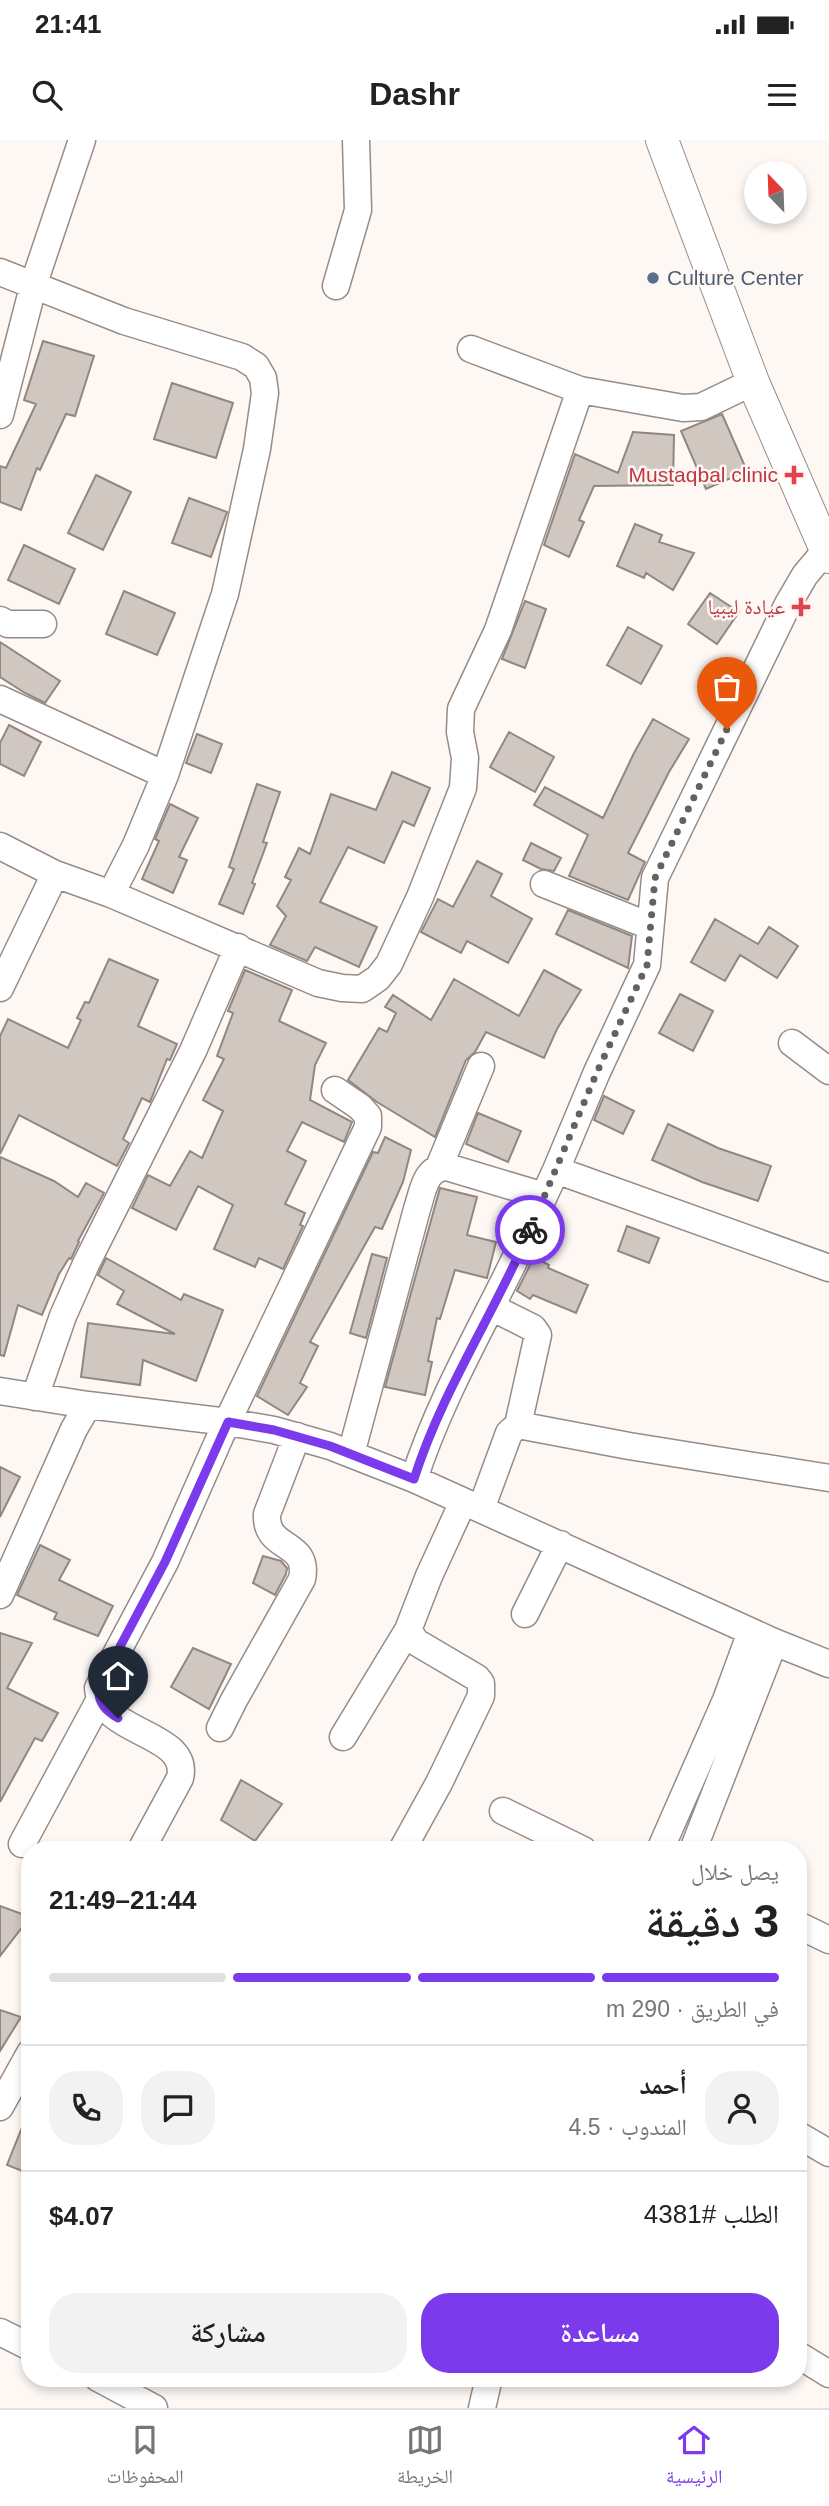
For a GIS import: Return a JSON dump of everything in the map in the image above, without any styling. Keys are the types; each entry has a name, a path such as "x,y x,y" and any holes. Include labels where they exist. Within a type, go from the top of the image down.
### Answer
{"main road":[{"path":"662,140 753,382 827,554"}],"street":[{"path":"0,415 34,284 82,140"},
{"path":"336,286 358,210 356,140"},
{"path":"0,272 124,321 242,358 256,366 264,378 265,393 257,449 225,594 165,775 136,845 111,894"},
{"path":"471,349 580,390 683,408 701,407 753,382"},
{"path":"0,846 55,874 111,894 318,983 362,989 379,978 389,964 420,897 463,788 466,758 460,732 461,709 498,630 580,390"},
{"path":"414,1479 423,1451 454,1380 506,1281 647,965 655,878 788,604 805,575 827,554"},
{"path":"0,620 8,624 43,624"},
{"path":"0,699 165,775"},
{"path":"0,988 55,874"},
{"path":"544,884 650,926"},
{"path":"36,1397 63,1316 86,1264 193,1051 238,947"},
{"path":"792,1043 829,1071"},
{"path":"439,1167 481,1066"},
{"path":"24,1841 99,1701 98,1688 165,1562 228,1422 368,1127 368,1115 335,1090"},
{"path":"351,1454 426,1179 431,1171 439,1167 472,1173 544,1196"},
{"path":"556,1170 829,1268"},
{"path":"343,1737 408,1630 429,1576 472,1505 509,1433 518,1425 538,1335 533,1328 491,1307"},
{"path":"0,1391 228,1422 297,1436 414,1479 763,1637 829,1664"},
{"path":"3,1584 74,1429 88,1405"},
{"path":"518,1425 829,1478"},
{"path":"220,1728 302,1579 304,1564 298,1554 272,1536 266,1528 267,1514 297,1436"},
{"path":"525,1614 560,1544"},
{"path":"407,1841 439,1783 479,1702 482,1690 477,1678 416,1642 408,1630"},
{"path":"664,1841 726,1700 763,1637"},
{"path":"696,1841 763,1637"},
{"path":"99,1701 107,1711 165,1744 174,1753 182,1770 146,1841"},
{"path":"503,1811 565,1841"},
{"path":"807,1929 829,1940"},
{"path":"1,2101 21,2068"},
{"path":"807,2140 829,2153"},
{"path":"0,2332 21,2342"},
{"path":"807,2361 829,2374"},
{"path":"115,2387 154,2408"},
{"path":"484,2407 487,2387"}],"building":[{"path":"43,341 94,356 75,416 66,414 40,470 37,468 21,510 0,502 0,466 6,468 36,404 24,400"},
{"path":"172,383 233,403 216,458 154,439"},
{"path":"722,414 747,471 706,489 681,431"},
{"path":"633,432 674,435 673,485 594,486 579,520 584,522 569,557 544,545 575,454 618,473"},
{"path":"96,475 131,492 103,550 68,533"},
{"path":"189,498 227,512 211,557 172,543"},
{"path":"635,524 662,535 659,542 694,553 673,590 646,573 644,578 617,566"},
{"path":"24,545 75,569 59,604 8,580"},
{"path":"124,591 175,613 157,655 106,634"},
{"path":"710,593 739,612 717,644 688,624"},
{"path":"525,601 546,609 525,668 502,659"},
{"path":"628,627 662,646 641,684 607,665"},
{"path":"0,642 60,681 45,703 0,677"},
{"path":"653,719 689,739 628,853 645,862 628,900 569,876 588,835 534,805 545,787 603,818"},
{"path":"9,725 41,742 24,776 0,764 0,743"},
{"path":"509,732 554,757 535,792 490,767"},
{"path":"197,734 222,744 211,773 186,763"},
{"path":"392,772 430,788 414,826 403,821 384,863 348,847 320,902 377,927 359,967 315,947 307,961 270,945 286,916 277,906 291,880 285,877 299,848 310,854 331,794 376,810"},
{"path":"257,784 280,792 263,842 267,843 252,883 255,884 243,914 219,904 234,869 229,867"},
{"path":"170,804 198,818 179,857 187,860 173,893 142,879 159,841 155,839"},
{"path":"531,843 561,858 554,871 541,869 523,860"},
{"path":"477,861 502,874 491,896 532,919 508,963 467,941 461,953 421,932 438,899 453,907"},
{"path":"568,910 632,936 628,968 556,934"},
{"path":"715,919 758,944 769,927 798,946 777,978 740,955 725,981 691,962"},
{"path":"109,959 158,980 138,1026 177,1044 170,1060 167,1059 150,1102 142,1098 123,1139 129,1143 117,1166 19,1115 0,1154 0,1036 8,1019 68,1048 81,1020 77,1018 85,1002 89,1003"},
{"path":"245,970 292,990 279,1021 326,1043 315,1065 310,1100 352,1122 344,1142 302,1122 287,1151 306,1161 285,1204 305,1213 300,1225 303,1226 283,1269 259,1258 255,1267 214,1249 233,1205 198,1186 176,1230 132,1208 148,1175 170,1186 190,1151 202,1158 223,1111 203,1100 224,1059 217,1056 233,1013 228,1011"},
{"path":"544,970 581,990 557,1029 544,1058 486,1032 475,1052 466,1060 435,1137 377,1102 348,1080 379,1028 387,1032 396,1013 385,1007 393,995 431,1020 454,979 519,1016"},
{"path":"680,994 713,1011 693,1051 659,1033"},
{"path":"604,1096 634,1111 623,1134 594,1120"},
{"path":"478,1113 521,1131 508,1162 466,1144"},
{"path":"668,1124 718,1148 771,1166 758,1201 702,1182 652,1160"},
{"path":"385,1137 411,1150 403,1182 382,1229 375,1227 310,1342 318,1346 300,1383 307,1387 288,1415 257,1396 373,1152 378,1153"},
{"path":"0,1157 54,1181 78,1197 86,1183 104,1193 71,1259 69,1258 59,1274 42,1315 18,1305 4,1356 0,1355"},
{"path":"440,1188 477,1197 467,1235 496,1242 487,1278 455,1270 440,1319 437,1318 428,1361 432,1362 425,1395 385,1387"},
{"path":"627,1226 659,1238 649,1263 618,1251"},
{"path":"372,1254 387,1258 366,1338 350,1333"},
{"path":"534,1257 549,1265 548,1268 588,1285 576,1313 533,1295 530,1299 517,1291"},
{"path":"106,1258 181,1300 184,1294 223,1310 196,1381 143,1360 140,1385 81,1377 88,1323 175,1334 117,1304 124,1291 98,1275"},
{"path":"0,1467 20,1477 0,1517"},
{"path":"40,1545 70,1560 59,1580 113,1606 98,1636 54,1619 57,1613 17,1595"},
{"path":"263,1556 281,1561 287,1568 275,1595 253,1583"},
{"path":"0,1633 32,1643 7,1688 58,1713 42,1741 35,1738 0,1802"},
{"path":"193,1648 231,1664 209,1709 171,1687"},
{"path":"241,1780 282,1804 255,1841 221,1820"},
{"path":"0,1906 21,1914 21,1929 0,1956"},
{"path":"0,2010 21,2017 0,2051"},
{"path":"21,2130 21,2170 7,2165"}],"way so far":[{"path":"530,1230 597,1072 647,965 650,908 655,878 727,729"}],"place":[{"name":"Culture Center","path":"653,278"},
{"name":"Mustaqbal clinic","path":"794,475"},
{"name":"عيادة ليبيا","path":"801,607"}],"route":[{"path":"118,1718 107,1711 99,1701 98,1688 165,1562 228,1422 274,1430 330,1446 414,1479 423,1451 459,1371 530,1230"}]}
